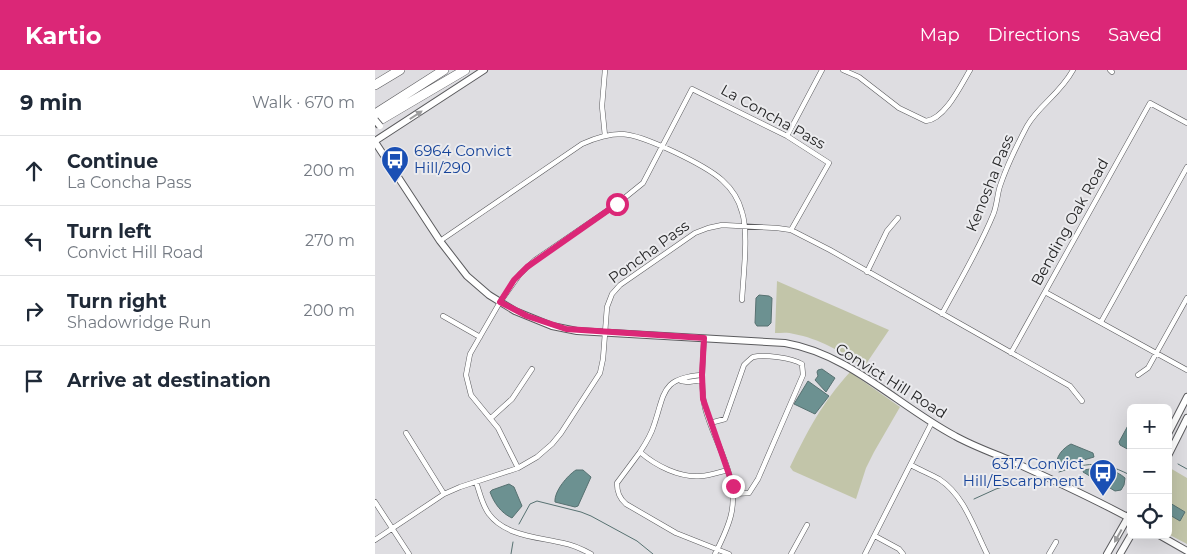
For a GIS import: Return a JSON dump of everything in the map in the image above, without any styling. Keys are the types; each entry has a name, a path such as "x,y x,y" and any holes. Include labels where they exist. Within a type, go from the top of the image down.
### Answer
{"highway":[{"path":"375,85 400,70"},
{"path":"375,114 444,70"},
{"path":"376,123 465,70"},
{"path":"376,123 432,78"}],"street":[{"path":"375,142 484,70"},
{"path":"605,70 602,98 605,136"},
{"path":"787,136 822,70"},
{"path":"843,70 859,77 899,108 926,121 935,119 943,111 970,70"},
{"name":"Kenosha Pass","path":"942,314 988,228 994,212 999,188 1028,124 1036,113 1066,83 1073,70"},
{"name":"La Concha Pass","path":"518,468 501,433 474,398 467,380 466,370 469,359 514,280 527,267 643,183 692,88 787,136 829,163 791,230"},
{"name":"Bending Oak Road","path":"1011,353 1150,103 1187,123"},
{"path":"376,123 384,128 396,128"},
{"path":"440,241 581,144 605,136 629,135 646,139 705,168 722,180 735,196 743,213 745,226 742,300"},
{"name":"Convict Hill Road","path":"375,142 440,241 467,276 500,302 515,311 552,326 577,331 785,343 815,350 842,363 956,436 1127,515"},
{"path":"1101,322 1187,167"},
{"path":"867,272 887,232 899,218"},
{"name":"Poncha Pass","path":"375,540 444,494 518,468 537,457 552,444 597,378 603,364 607,306 612,294 620,284 695,233 708,228 745,226 791,230 1070,386 1082,401"},
{"path":"1045,292 1187,370"},
{"path":"1138,375 1148,368 1187,298"},
{"path":"443,316 480,337"},
{"path":"704,338 703,399 728,470 733,494 731,517 715,554"},
{"path":"710,423 725,419 744,365 750,359 776,357 794,360 801,364 803,375 758,479 749,493 733,494"},
{"path":"491,418 512,399 533,369"},
{"path":"702,377 679,380 664,391 652,431 640,452 617,483 617,489 621,500 676,533 729,554"},
{"path":"1172,426 1187,397"},
{"path":"1172,449 1187,418"},
{"path":"865,554 932,422"},
{"path":"406,433 444,494"},
{"path":"640,452 660,466 688,476 704,476 728,470"},
{"path":"911,465 939,479 951,489 961,502 987,554"},
{"path":"476,482 486,510 495,522 514,532 571,545 591,554"},
{"path":"375,502 409,554"},
{"path":"1107,554 1127,521"},
{"path":"791,554 807,525"},
{"path":"875,536 899,549 903,554"},
{"path":"1120,554 1129,539"},
{"path":"1166,539 1187,551"},
{"path":"1049,554 1056,542"}],"green space":[{"path":"777,281 889,330 864,367 839,351 812,339 789,333 775,333"},
{"path":"850,372 900,407 866,468 856,499 793,471 790,467 816,417"},
{"path":"1172,469 1187,478 1187,544 1172,536"}],"water":[{"path":"759,295 772,298 771,323 768,326 757,326 755,323 756,298"},
{"path":"822,369 835,378 826,392 815,380 818,376 818,370"},
{"path":"808,381 829,396 815,414 794,404"},
{"path":"1127,427 1127,449 1120,445 1119,442"},
{"path":"1071,444 1093,453 1094,457 1060,467 1057,466 1057,459 1060,453"},
{"path":"1095,468 1107,469 1122,475 1125,478 1121,490 1115,491 1083,472 1084,470"},
{"path":"576,470 583,470 591,477 578,506 555,502 559,488"},
{"path":"509,484 514,487 522,506 512,518 498,507 490,492"},
{"path":"1172,504 1185,512 1180,521 1172,516"}],"waterway":[{"path":"1059,472 1093,464 1127,474"},
{"path":"1178,464 1187,469"},
{"path":"974,499 996,489 1022,481"},
{"path":"519,524 530,504 537,501 591,516 637,541 653,554"},
{"path":"511,554 513,542"}],"place":[{"name":"6964 Convict Hill/290","path":"395,184"},
{"name":"6317 Convict Hill/Escarpment","path":"1103,497"}],"route":[{"path":"617,204 535,260 514,280 500,302 515,311 552,326 577,331 704,338 703,399 733,486"}]}
